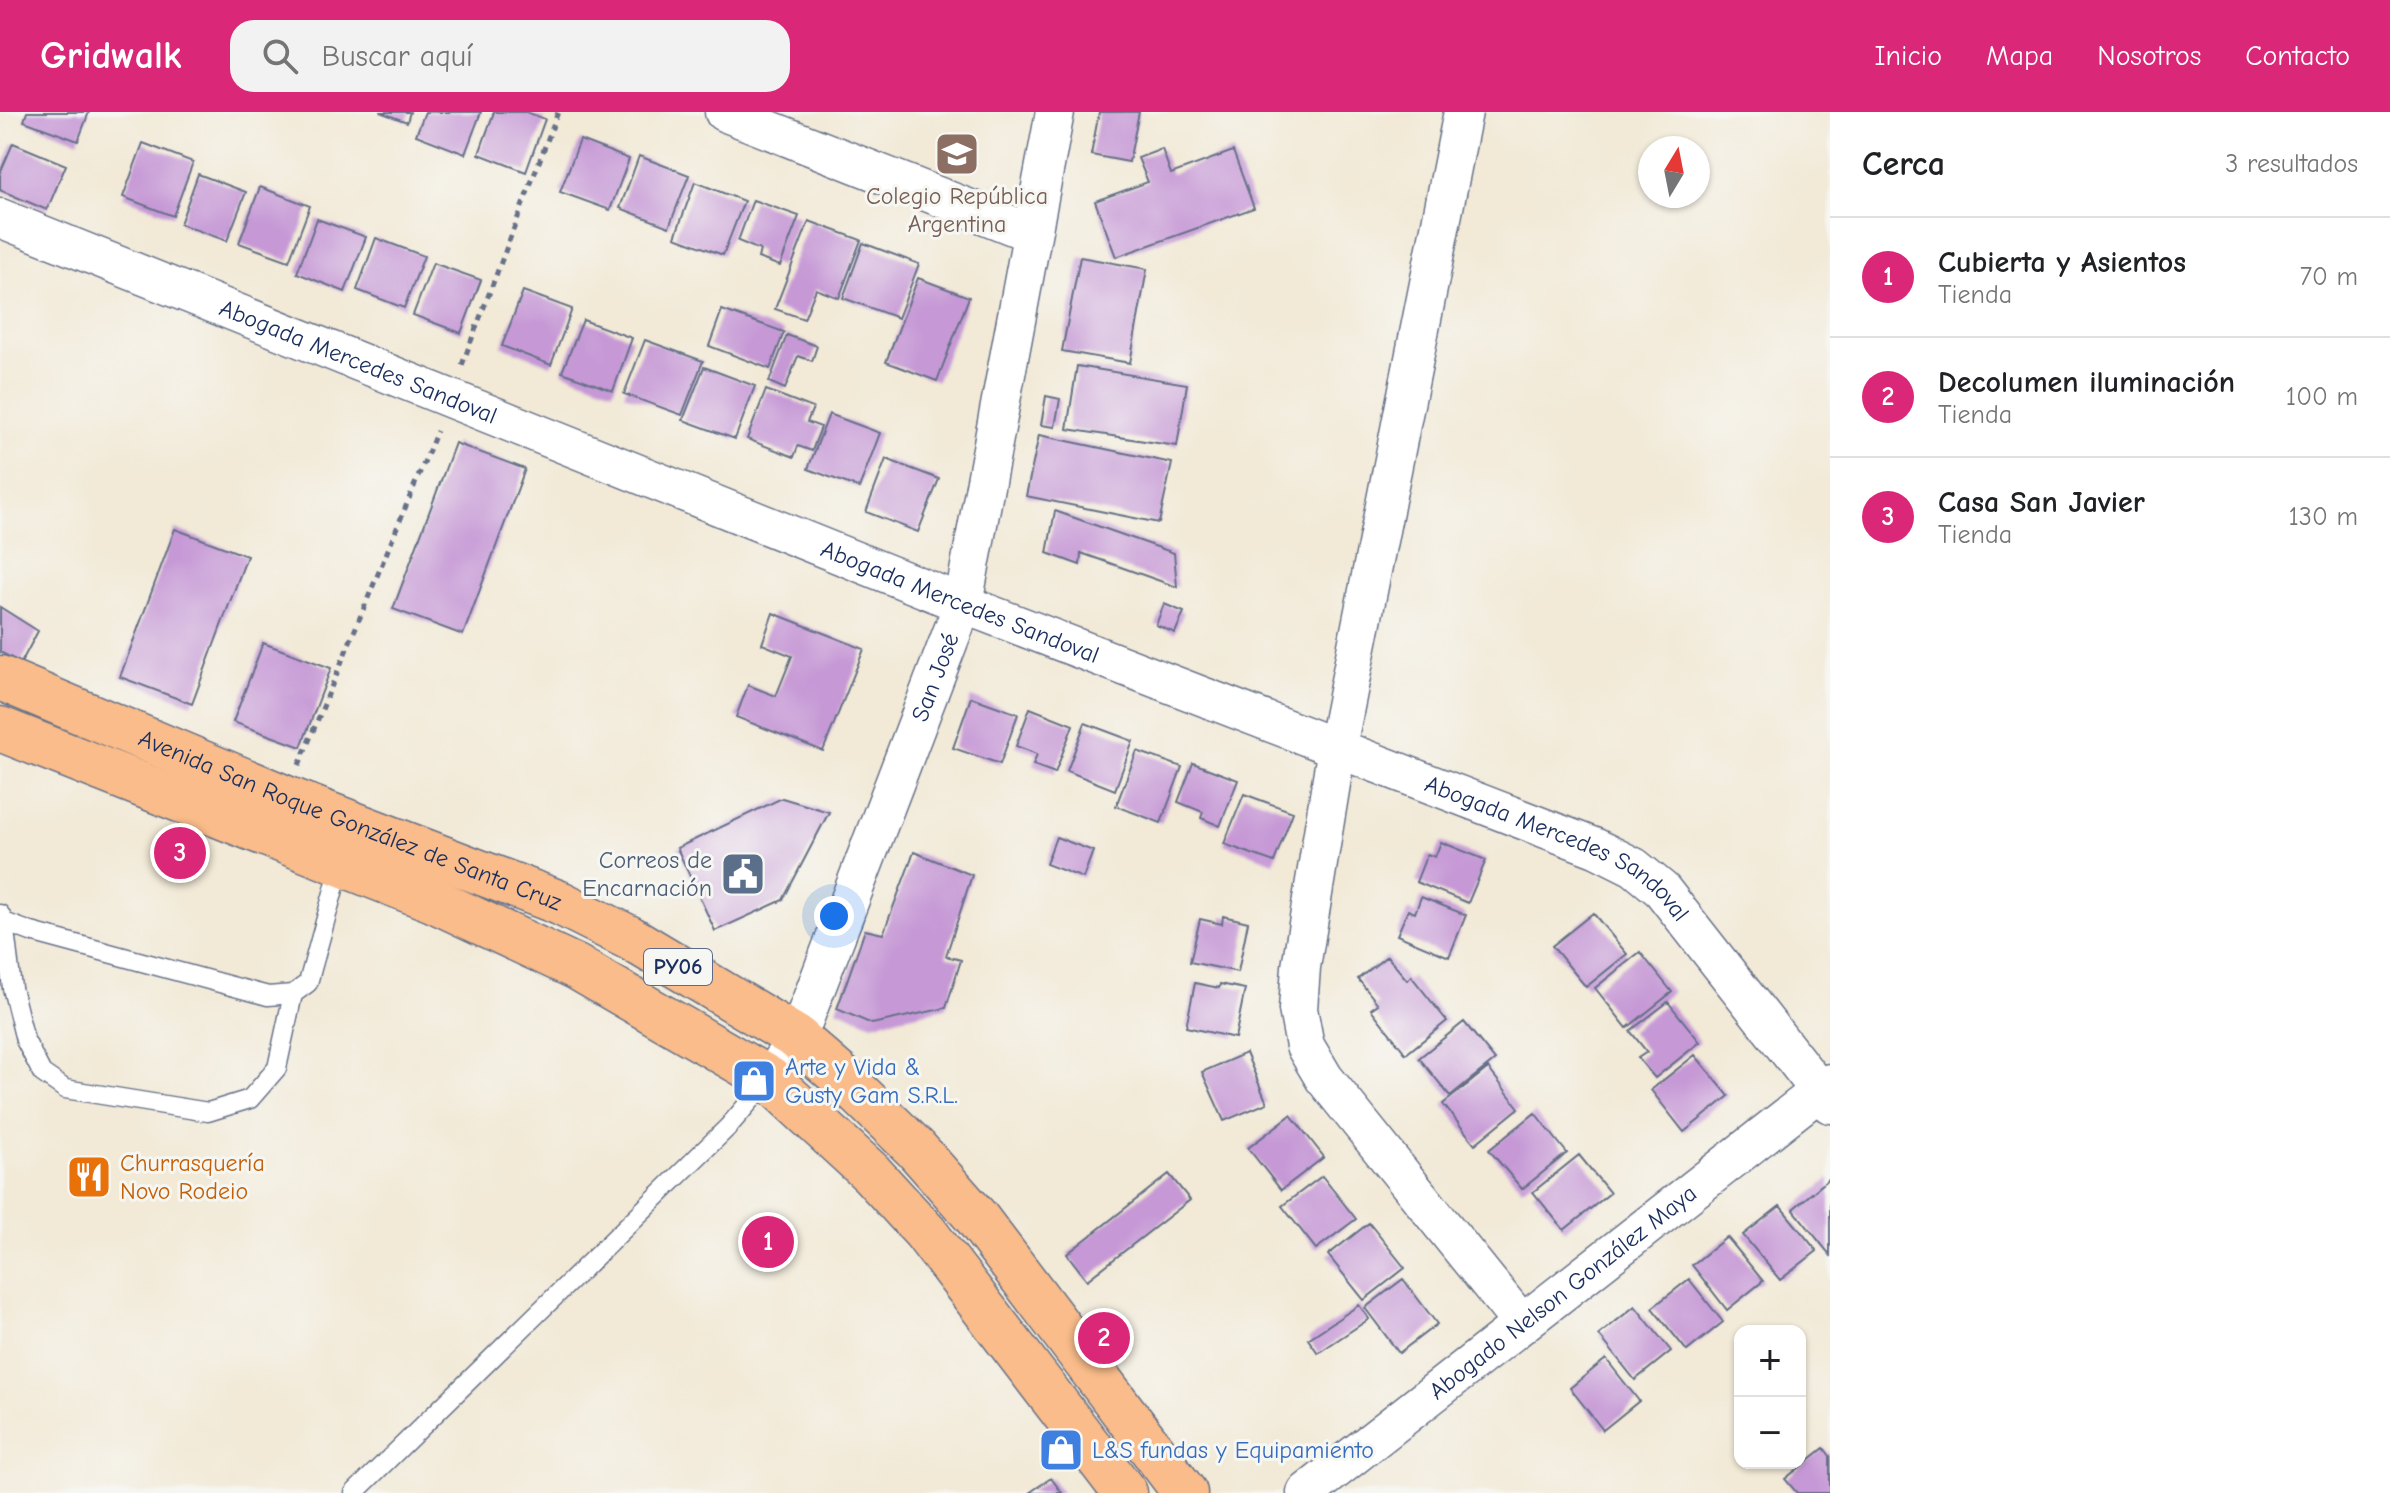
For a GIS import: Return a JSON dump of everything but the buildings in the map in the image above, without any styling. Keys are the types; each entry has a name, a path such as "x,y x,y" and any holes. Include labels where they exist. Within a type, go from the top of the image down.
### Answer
{"highway":[{"name":"Avenida San Roque González de Santa Cruz","path":"0,678 286,798 560,903 630,938 797,1038 916,1149 976,1217 1185,1493"},
{"name":"Avenida San Roque González de Santa Cruz","path":"0,729 433,900 576,967 769,1079 871,1173 925,1232 1125,1493"}],"street":[{"path":"724,112 1031,233"},
{"name":"San José","path":"769,1079 797,1038 963,604 1055,112"},
{"path":"1463,112 1337,747 1301,967 1298,1009 1305,1046 1324,1078 1522,1324"},
{"name":"Abogada Mercedes Sandoval","path":"0,218 963,604 1596,848 1634,867 1662,890 1827,1092"},
{"name":"Abogado Nelson González Maya","path":"1306,1493 1827,1092"}],"lane":[{"path":"2,918 31,932 268,996 293,994 308,983 341,864"},
{"path":"2,918 12,988 25,1040 42,1073 65,1089 208,1112 250,1099 277,1068 293,994"},
{"path":"354,1493 728,1127 769,1079"}],"path":[{"path":"286,798 450,397 558,112"}],"place":[{"name":"Colegio República Argentina","path":"957,154"},
{"name":"Casa San Javier","path":"180,853"},
{"name":"Correos de Encarnación","path":"743,874"},
{"name":"Arte y Vida & Gusty Gam S.R.L.","path":"754,1081"},
{"name":"Churrasquería Novo Rodeio","path":"89,1177"},
{"name":"Cubierta y Asientos","path":"768,1242"},
{"name":"Decolumen iluminación","path":"1104,1338"},
{"name":"L&S fundas y Equipamiento","path":"1061,1450"}]}
